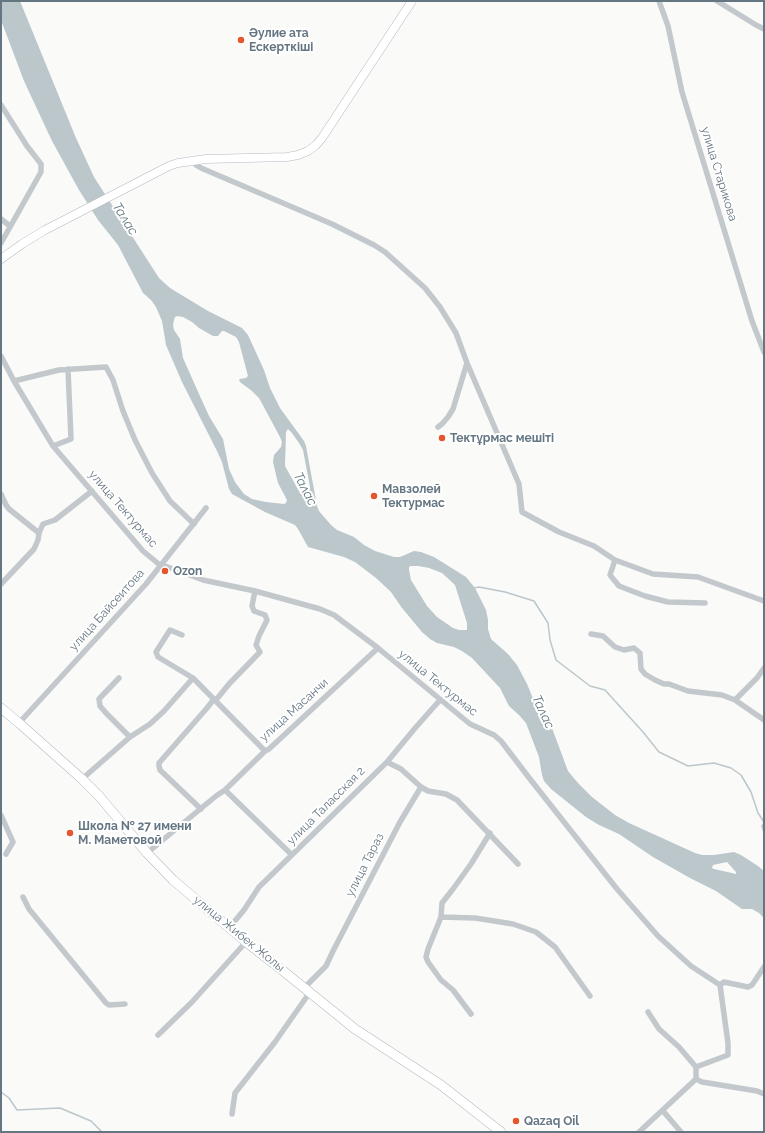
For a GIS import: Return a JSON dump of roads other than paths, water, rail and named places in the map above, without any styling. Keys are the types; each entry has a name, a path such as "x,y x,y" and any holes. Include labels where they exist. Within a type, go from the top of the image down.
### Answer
{"main road":[{"name":"улица Жибек Жолы","path":"1,708 82,779 99,796 147,853 173,880 229,928 355,1029 441,1085 501,1132"}],"street":[{"path":"1,259 22,244 78,213 178,163 194,160 223,158 287,157 308,151 316,145 412,1"},
{"name":"улица Старикова","path":"659,1 668,26 682,92 752,321 764,352"},
{"path":"717,1 764,29"},
{"path":"1,105 27,146 41,164 41,172 1,243"},
{"path":"194,160 196,165 201,168 332,224 374,245 385,252 425,288 456,333 467,364 519,484 522,512 560,532 594,546 615,560 654,574 698,578 764,601"},
{"path":"1,219 10,226"},
{"name":"улица Тектурмас","path":"1,356 14,381 53,446 143,550 161,566 165,566 203,580 255,591 320,609 334,615 378,648 470,724 494,734 502,741 530,779 617,889 658,936 691,966 720,985"},
{"path":"438,427 448,417 453,409 467,364"},
{"path":"14,381 68,369 106,367 113,380 123,411 135,440 152,473 170,501 194,524"},
{"path":"53,446 71,439 68,369"},
{"path":"1,584 34,549 43,524 55,520 92,491"},
{"path":"1,494 9,509 39,532"},
{"name":"улица Байсеитова","path":"19,723 146,584 206,508"},
{"path":"615,560 610,575 619,586 645,596 668,602 705,603"},
{"path":"201,809 160,770 158,766 215,699 260,652 256,645 267,620 266,615 254,611 252,606 255,591"},
{"path":"182,635 170,630 156,652 158,657 193,678 265,750"},
{"path":"591,634 603,636 615,647 624,650 634,648 640,653 642,670 645,674 664,684 669,684 688,691 722,695 735,700 764,720"},
{"name":"улица Масанчи","path":"147,853 225,790 265,750 269,749 378,648"},
{"path":"735,700 757,678 764,668"},
{"path":"119,678 99,699 100,706 130,737"},
{"path":"82,779 130,737 150,724 193,678"},
{"name":"улица Таласская 2","path":"229,928 244,910 259,887 387,762 416,726 440,700"},
{"path":"387,762 401,769 421,787 428,791 446,794 457,800 518,864"},
{"name":"улица Тараз","path":"232,1114 234,1093 275,1042 307,990 326,966 400,822 421,787"},
{"path":"225,790 292,855"},
{"path":"1,815 13,842 6,854"},
{"path":"471,1014 453,990 441,980 426,957 441,917 442,903 471,864 490,833"},
{"path":"23,897 29,909 106,1003 109,1005 125,1004"},
{"path":"441,917 475,918 513,924 536,932 555,947 590,996"},
{"path":"158,1035 192,1002 246,942"},
{"path":"696,1067 728,1055 728,1043 720,985 724,982 748,987 752,985 764,967"},
{"path":"639,1132 696,1079 696,1067 679,1047 658,1029 648,1012"},
{"path":"696,1079 702,1082 757,1091 764,1094"},
{"path":"662,1111 681,1132"}],"waterway":[{"path":"473,588 479,587 505,592 534,601 548,623 550,640 556,660 590,686 605,690 659,752 688,766 714,763 731,768 741,775 751,792 758,813 764,823 762,826 764,833"},
{"path":"1,1092 9,1098 17,1110 60,1108 91,1121 102,1132"}],"place":[{"name":"Әулие ата Ескерткіші","path":"241,40"},
{"name":"Тектұрмас мешіті","path":"442,438"},
{"name":"Мавзолей Тектурмас","path":"374,496"},
{"name":"Ozon","path":"165,571"},
{"name":"Школа № 27 имени М. Маметовой","path":"70,833"},
{"name":"Qazaq Oil","path":"516,1121"}],"water label":[{"name":"Талас","path":"125,219"},
{"name":"Талас","path":"305,489"},
{"name":"Талас","path":"543,712"}]}
